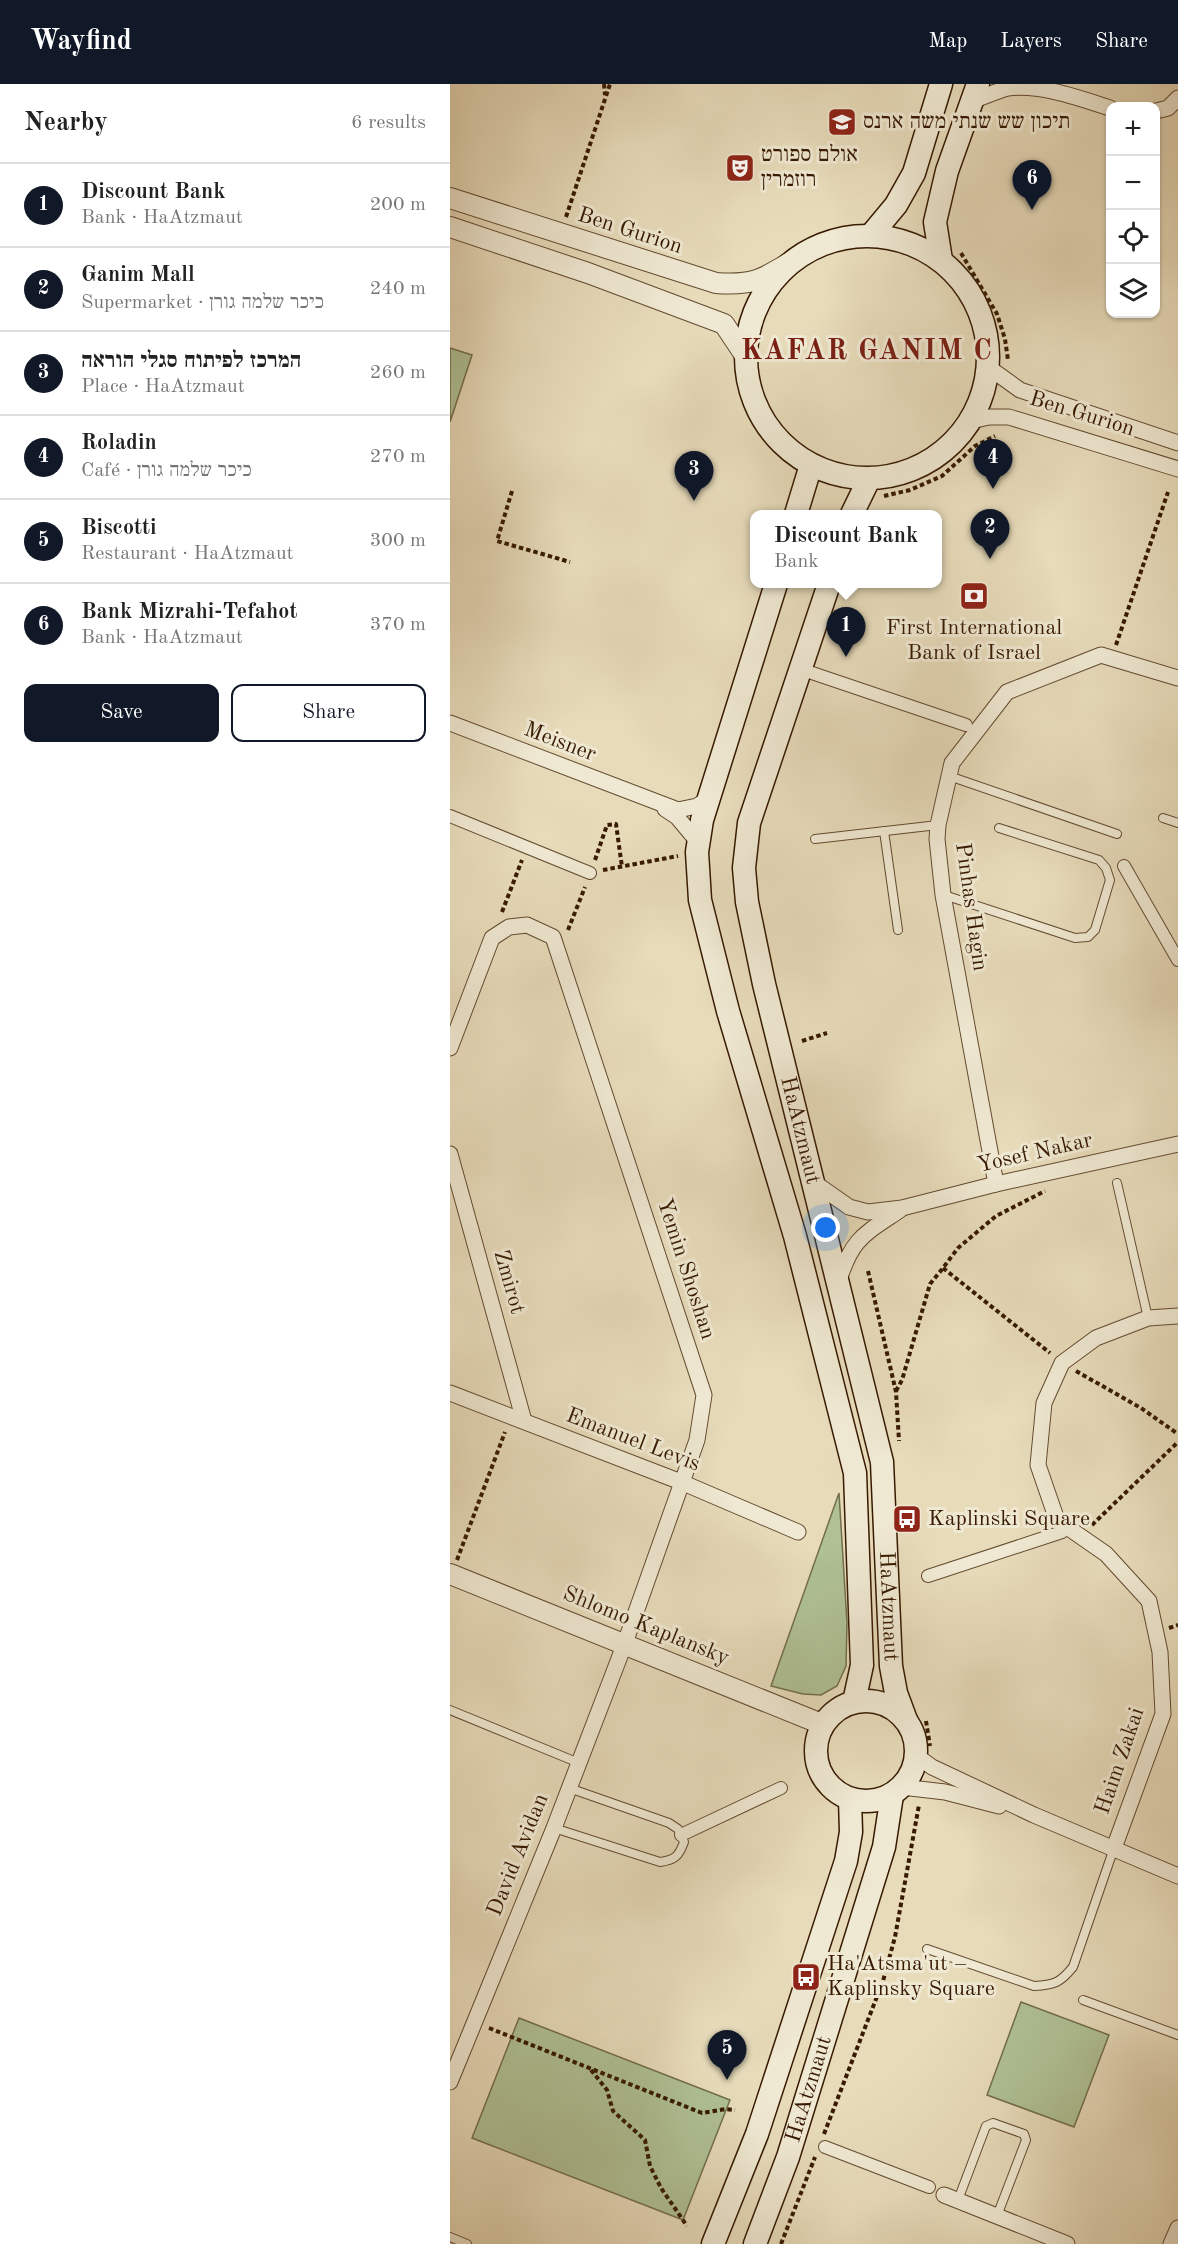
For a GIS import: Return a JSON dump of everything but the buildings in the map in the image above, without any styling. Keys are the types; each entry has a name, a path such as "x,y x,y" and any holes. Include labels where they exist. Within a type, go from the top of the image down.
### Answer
{"main road":[{"path":"871,235 896,205 914,173 941,84"},
{"path":"855,510 873,489 944,452 970,421 983,395 988,367 985,326 935,222 947,171 975,93"},
{"path":"873,489 811,465 784,446 763,420 750,390 746,357 752,320 768,287 794,260 831,241 871,235 908,242 950,254"},
{"path":"797,510 811,465"},
{"name":"HaAtzmaut","path":"775,588 702,820 698,847 700,900 728,1011 795,1236 855,1473 862,1665 854,1702"},
{"name":"HaAtzmaut","path":"828,588 749,823 744,868 747,902 764,984 882,1462 891,1666 896,1693 906,1720"},
{"path":"868,1701 883,1704 895,1710 906,1720 913,1733 917,1756 910,1776 897,1791 878,1800 864,1802 850,1799 837,1792 825,1780 816,1752 818,1738 824,1725 842,1707 854,1702 868,1701"},
{"name":"HaAtzmaut","path":"755,2244 788,2157 884,1846 897,1791"},
{"name":"HaAtzmaut","path":"713,2244 757,2134 846,1861 851,1832 850,1799"}],"street":[{"path":"975,93 1032,87 1056,90 1106,107"},
{"path":"1160,110 1168,108 1178,98"},
{"name":"Ben Gurion","path":"450,198 716,284 740,285 761,281 794,260"},
{"path":"450,227 588,273 724,324 746,357"},
{"name":"Ben Gurion","path":"988,367 1020,390 1178,443"},
{"name":"Ben Gurion","path":"970,421 989,417 1009,417 1178,469"},
{"name":"Pinhas Hagin","path":"996,1184 943,895 938,825 952,763 1006,692 1101,655 1178,678"},
{"path":"812,674 966,724"},
{"name":"Meisner","path":"450,723 678,810 697,806 709,798"},
{"name":"Meisner","path":"655,802 677,817 698,847"},
{"path":"450,816 590,873"},
{"path":"1124,866 1178,960"},
{"path":"450,1048 492,938 509,927 527,926 553,937"},
{"name":"Yemin Shoshan","path":"553,937 704,1395 698,1440 625,1643"},
{"name":"Yosef Nakar","path":"812,1181 849,1207 868,1212 902,1208 996,1184 1178,1144"},
{"name":"Zmirot","path":"450,1154 518,1419"},
{"name":"Yosef Nakar","path":"838,1285 846,1257 861,1236 902,1208"},
{"name":"Haim Zakai","path":"1114,1848 1163,1714 1160,1652 1149,1601 1106,1554 1057,1520 1038,1466 1044,1402 1062,1363 1096,1338 1148,1318 1178,1316"},
{"name":"Emanuel Levis","path":"450,1393 681,1482 798,1532"},
{"path":"928,1576 1062,1532"},
{"name":"Shlomo Kaplansky","path":"451,1574 824,1725"},
{"name":"David Avidan","path":"450,2082 554,1828 625,1643"},
{"path":"917,1756 932,1767 1034,1815 1178,1876"},
{"path":"681,1835 782,1788"},
{"path":"897,1791 945,1792 1034,1815"},
{"path":"825,2147 929,2187"},
{"path":"951,2198 1067,2244"},
{"path":"1171,2244 1178,2228"}],"lane":[{"path":"949,776 1117,834"},
{"path":"1163,818 1178,823"},
{"path":"815,839 938,825"},
{"path":"943,895 1075,938 1088,937 1095,930 1110,880 1106,868 1099,860 999,828"},
{"path":"884,831 898,930"},
{"path":"1117,1183 1148,1318"},
{"path":"450,1710 579,1763"},
{"path":"554,1828 660,1862 670,1861 679,1855 684,1842 678,1829 669,1823 569,1788"},
{"path":"927,1949 1034,1986 1062,1980 1072,1967 1114,1848"},
{"path":"1083,2000 1178,2035"},
{"path":"951,2198 986,2126 993,2123 1024,2134 1026,2140 997,2216"},
{"path":"450,2237 467,2244"}],"path":[{"path":"604,84 605,99"},
{"path":"561,234 610,84"},
{"path":"950,254 967,266 989,297 997,314 1005,339 1007,360 1011,365"},
{"path":"873,489 910,490 942,476 975,446 995,436"},
{"path":"512,491 497,541 570,562"},
{"path":"1115,648 1168,492"},
{"path":"553,937 568,930 607,825 616,824 622,867 698,847"},
{"path":"492,938 527,847"},
{"path":"802,1041 827,1032"},
{"path":"868,1271 896,1392 902,1380 930,1284 958,1248 996,1216 1055,1186"},
{"path":"943,1268 1062,1363 1140,1408 1178,1434"},
{"path":"451,1574 518,1419"},
{"path":"1080,1536 1178,1442"},
{"path":"474,2022 702,2113 726,2109 735,2110"},
{"path":"591,2069 607,2090 613,2111 645,2140 650,2166 661,2188 687,2226"}],"green space":[{"path":"450,348 472,355 450,422"},
{"path":"839,1493 847,1623 846,1666 837,1686 821,1695 803,1694 771,1686"},
{"path":"1021,2002 1109,2035 1074,2127 987,2095"},
{"path":"519,2018 730,2100 683,2220 472,2138"}],"place":[{"name":"תיכון שש שנתי משה ארנס","path":"842,122"},
{"name":"אולם ספורט רוזמרין","path":"740,168"},
{"name":"Bank Mizrahi-Tefahot","path":"1032,210"},
{"name":"Roladin","path":"993,489"},
{"name":"המרכז לפיתוח סגלי הוראה","path":"694,501"},
{"name":"Ganim Mall","path":"990,559"},
{"name":"First International Bank of Israel","path":"974,596"},
{"name":"Discount Bank","path":"846,657"},
{"name":"Kaplinski Square","path":"907,1519"},
{"name":"Ha'Atsma'ut – Kaplinsky Square","path":"806,1977"},
{"name":"Biscotti","path":"727,2080"}],"district":[{"name":"KAFAR GANIM C","path":"867,352"}]}
